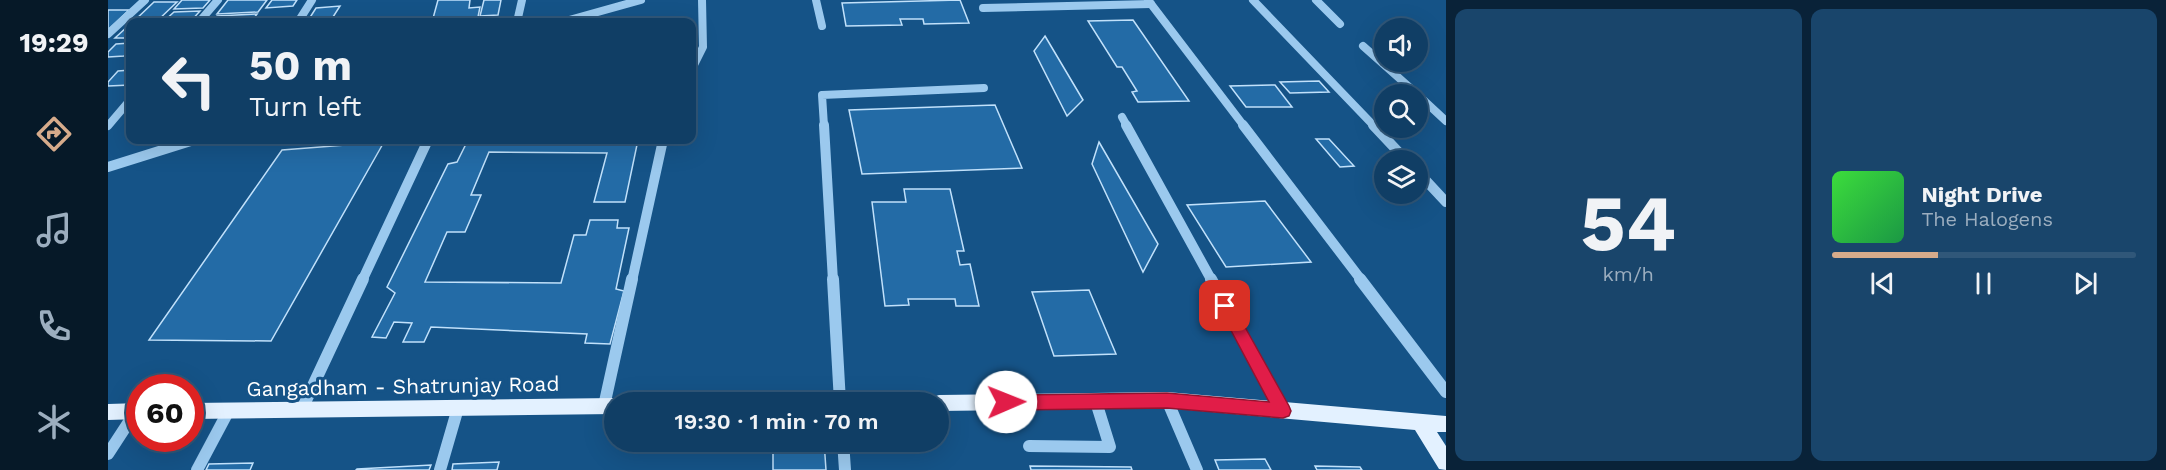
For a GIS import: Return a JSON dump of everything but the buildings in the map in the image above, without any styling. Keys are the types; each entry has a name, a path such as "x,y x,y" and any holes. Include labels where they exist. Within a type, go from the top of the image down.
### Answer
{"main road":[{"path":"949,403 1167,400 1446,424"},
{"name":"Gangadham - Shatrunjay Road","path":"204,411 604,406"},
{"path":"108,411 126,411"},
{"path":"1421,423 1446,463"}],"street":[{"path":"108,34 145,0"},
{"path":"202,18 218,0"},
{"path":"301,18 312,0"},
{"path":"518,18 522,0"},
{"path":"576,18 641,0"},
{"path":"696,61 703,47 702,0"},
{"path":"816,0 822,27"},
{"path":"1252,0 1396,150"},
{"path":"1316,0 1340,24"},
{"path":"983,8 1150,2 1446,392"},
{"path":"1363,46 1405,84"},
{"path":"839,392 822,95 984,88"},
{"path":"108,126 126,105"},
{"path":"1428,105 1446,121"},
{"path":"1122,117 1283,411"},
{"path":"108,167 181,144"},
{"path":"302,410 426,144"},
{"path":"612,392 662,144"},
{"path":"1428,183 1446,202"},
{"path":"1167,400 1197,470"},
{"path":"1029,446 1110,447 1096,402"},
{"path":"440,470 458,408"},
{"path":"197,470 229,410"},
{"path":"108,454 126,428"},
{"path":"844,452 845,470"}],"route":[{"path":"1006,402 1167,400 1283,411 1225,306"}]}
